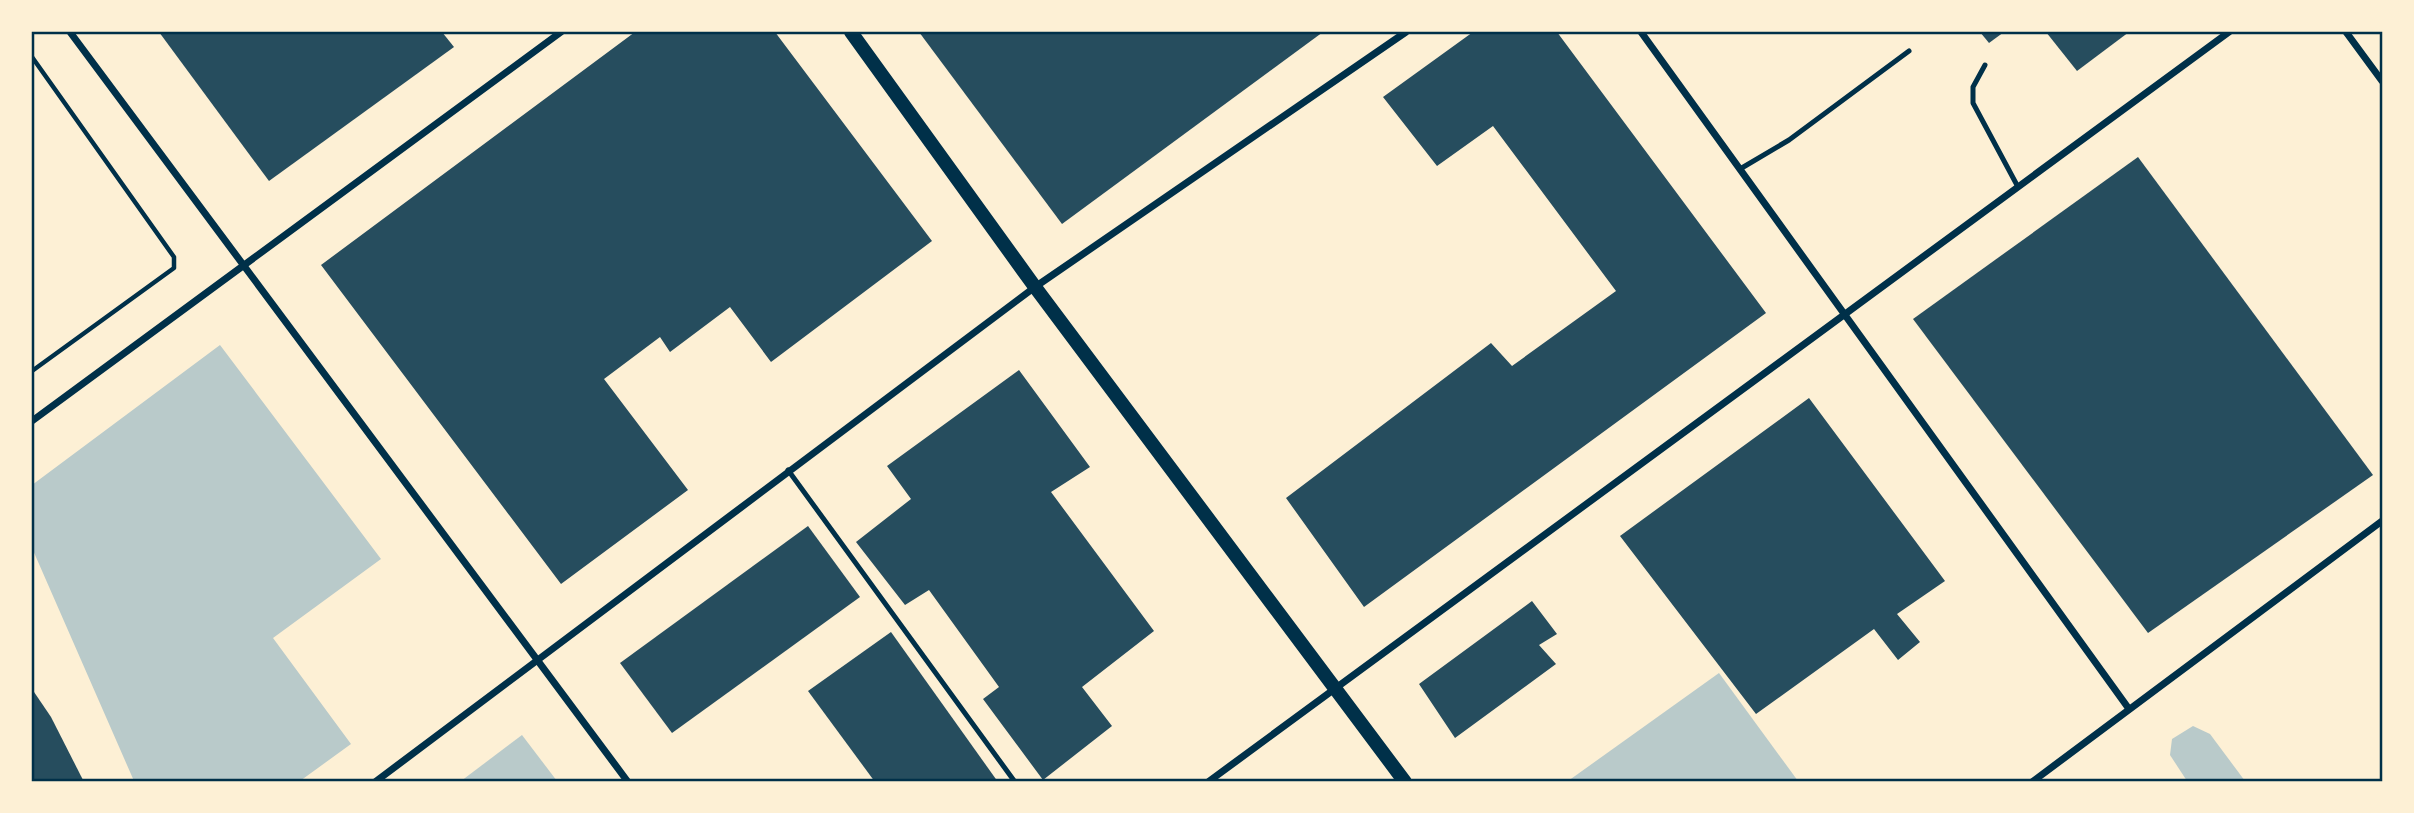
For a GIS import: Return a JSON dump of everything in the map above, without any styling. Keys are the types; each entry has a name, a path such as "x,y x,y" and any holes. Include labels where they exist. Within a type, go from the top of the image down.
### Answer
{"main road":[{"path":"851,32 1035,287 1405,782"}],"street":[{"path":"70,32 628,782"},
{"path":"32,421 561,32"},
{"path":"375,782 787,470 1035,287 1406,32"},
{"path":"1641,32 2129,709"},
{"path":"1208,782 2229,32"},
{"path":"2346,32 2382,81"},
{"path":"2032,782 2382,522"}],"lane":[{"path":"1740,169 1789,140 1909,51"},
{"path":"1985,65 1973,87 1973,103 2018,187"},
{"path":"787,470 1015,782"}],"path":[{"path":"32,57 174,257 174,268 32,371"}],"shaded area":[{"path":"220,345 381,559 273,638 351,744 300,781 134,781 32,548 32,485"},
{"path":"1719,673 1798,781 1568,781"},
{"path":"2193,726 2210,734 2245,781 2187,781 2170,755 2172,739"},
{"path":"522,735 557,781 461,781"}],"building":[{"path":"159,32 442,32 454,47 269,181"},
{"path":"635,32 775,32 932,241 771,362 730,307 670,352 660,337 604,379 688,490 561,584 321,265"},
{"path":"919,32 1323,32 1062,224"},
{"path":"1473,32 1557,32 1766,313 1364,607 1286,498 1491,343 1512,366 1616,291 1493,126 1437,166 1383,97"},
{"path":"1980,32 2004,32 1989,43"},
{"path":"2046,32 2129,32 2077,71"},
{"path":"2138,157 2373,475 2148,633 1913,319"},
{"path":"1019,370 1090,467 1051,492 1154,631 1082,687 1112,726 1043,780 983,699 999,687 929,590 905,605 856,542 911,499 887,466"},
{"path":"1809,398 1945,581 1897,614 1920,642 1898,660 1874,629 1756,714 1620,536"},
{"path":"808,526 860,597 672,733 620,663"},
{"path":"1532,601 1557,634 1539,645 1556,664 1455,738 1419,684"},
{"path":"891,632 998,782 875,782 808,691"},
{"path":"32,689 51,717 83,780 81,782 32,782"}]}
